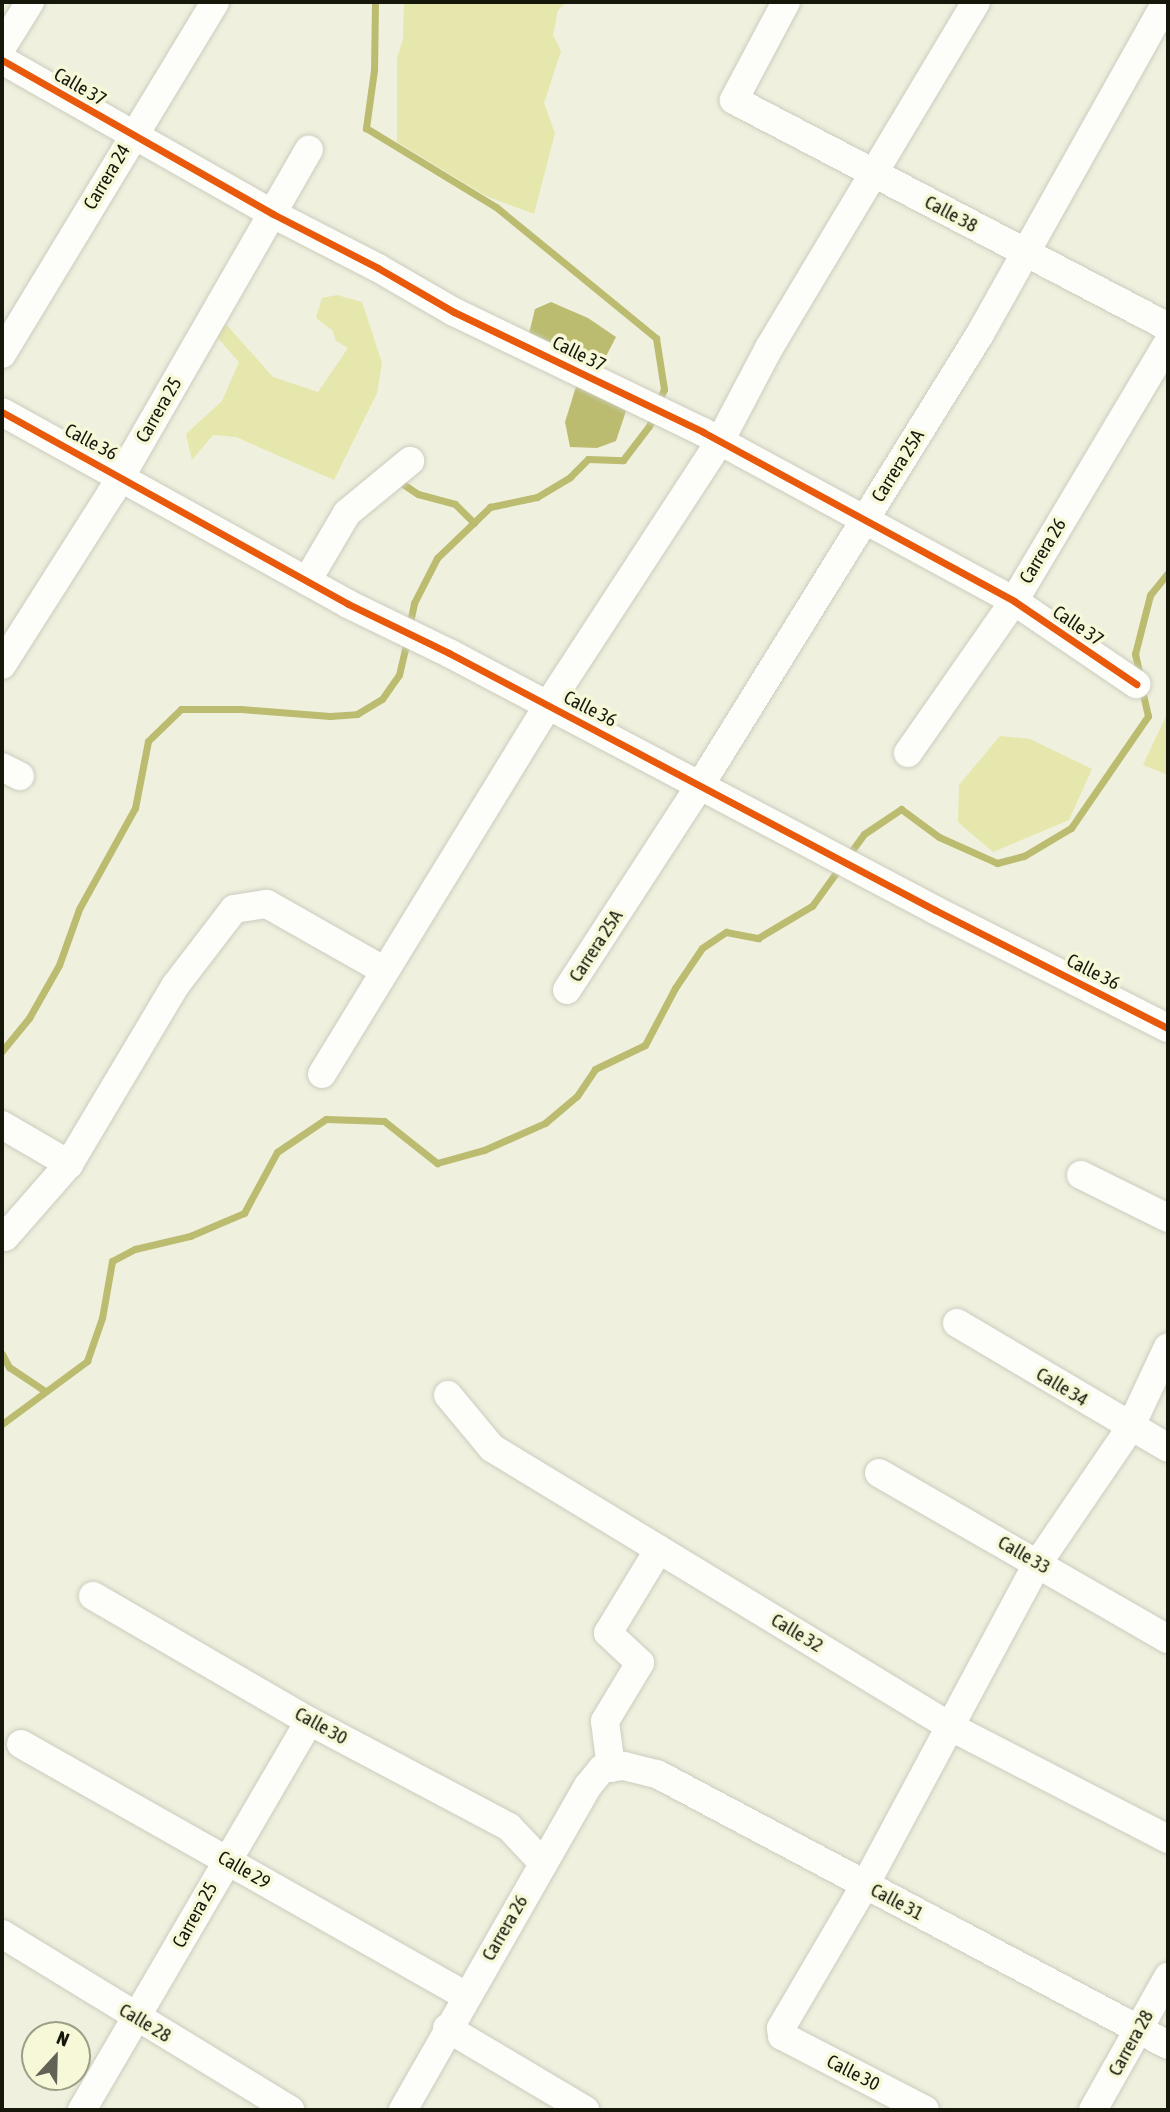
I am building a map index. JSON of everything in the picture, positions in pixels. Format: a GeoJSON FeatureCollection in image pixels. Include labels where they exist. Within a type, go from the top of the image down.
{"type":"FeatureCollection","features":[{"type":"Feature","properties":{"kind":"street"},"geometry":{"type":"LineString","coordinates":[[2,47],[30,2]]}},
{"type":"Feature","properties":{"kind":"street","name":"Carrera 24"},"geometry":{"type":"LineString","coordinates":[[2,354],[132,135],[215,2]]}},
{"type":"Feature","properties":{"kind":"street","name":"Calle 38"},"geometry":{"type":"LineString","coordinates":[[786,2],[734,100],[1168,327]]}},
{"type":"Feature","properties":{"kind":"street"},"geometry":{"type":"LineString","coordinates":[[322,1074],[383,970],[769,348],[976,2]]}},
{"type":"Feature","properties":{"kind":"street","name":"Carrera 25A"},"geometry":{"type":"LineString","coordinates":[[567,990],[701,784],[980,334],[1166,2]]}},
{"type":"Feature","properties":{"kind":"street","name":"Calle 37"},"geometry":{"type":"LineString","coordinates":[[2,60],[273,214],[378,268],[454,312],[712,436],[1014,601],[1136,684]]}},
{"type":"Feature","properties":{"kind":"street","name":"Carrera 25"},"geometry":{"type":"LineString","coordinates":[[2,665],[121,476],[309,150]]}},
{"type":"Feature","properties":{"kind":"street","name":"Carrera 26"},"geometry":{"type":"LineString","coordinates":[[908,753],[1014,601],[1168,343]]}},
{"type":"Feature","properties":{"kind":"street","name":"Calle 36"},"geometry":{"type":"LineString","coordinates":[[2,412],[348,604],[449,653],[766,818],[935,910],[1168,1028]]}},
{"type":"Feature","properties":{"kind":"street"},"geometry":{"type":"LineString","coordinates":[[307,581],[347,513],[410,461]]}},
{"type":"Feature","properties":{"kind":"street"},"geometry":{"type":"LineString","coordinates":[[5,1237],[69,1164],[168,998],[234,909],[267,905],[383,970]]}},
{"type":"Feature","properties":{"kind":"street"},"geometry":{"type":"LineString","coordinates":[[2,1125],[69,1164]]}},
{"type":"Feature","properties":{"kind":"street"},"geometry":{"type":"LineString","coordinates":[[1081,1175],[1168,1218]]}},
{"type":"Feature","properties":{"kind":"street","name":"Calle 34"},"geometry":{"type":"LineString","coordinates":[[957,1323],[1168,1448]]}},
{"type":"Feature","properties":{"kind":"street"},"geometry":{"type":"LineString","coordinates":[[865,1885],[1038,1563],[1130,1427],[1168,1347]]}},
{"type":"Feature","properties":{"kind":"street","name":"Calle 32"},"geometry":{"type":"LineString","coordinates":[[448,1395],[492,1448],[951,1727],[1168,1839]]}},
{"type":"Feature","properties":{"kind":"street","name":"Calle 33"},"geometry":{"type":"LineString","coordinates":[[879,1473],[1168,1639]]}},
{"type":"Feature","properties":{"kind":"street"},"geometry":{"type":"LineString","coordinates":[[617,1767],[605,1721],[640,1663],[608,1633],[659,1549]]}},
{"type":"Feature","properties":{"kind":"street","name":"Calle 30"},"geometry":{"type":"LineString","coordinates":[[93,1595],[309,1720],[509,1827],[543,1863]]}},
{"type":"Feature","properties":{"kind":"street","name":"Carrera 25"},"geometry":{"type":"LineString","coordinates":[[82,2110],[309,1720]]}},
{"type":"Feature","properties":{"kind":"street","name":"Calle 29"},"geometry":{"type":"LineString","coordinates":[[21,1744],[466,1996]]}},
{"type":"Feature","properties":{"kind":"street","name":"Carrera 26"},"geometry":{"type":"LineString","coordinates":[[403,2110],[447,2028],[588,1786],[602,1769],[617,1767]]}},
{"type":"Feature","properties":{"kind":"street","name":"Calle 31"},"geometry":{"type":"LineString","coordinates":[[617,1767],[657,1774],[1168,2045]]}},
{"type":"Feature","properties":{"kind":"street","name":"Calle 30"},"geometry":{"type":"LineString","coordinates":[[865,1885],[781,2028],[782,2036],[925,2110]]}},
{"type":"Feature","properties":{"kind":"street","name":"Calle 28"},"geometry":{"type":"LineString","coordinates":[[2,1934],[137,2019],[290,2110]]}},
{"type":"Feature","properties":{"kind":"street","name":"Carrera 28"},"geometry":{"type":"LineString","coordinates":[[1093,2110],[1168,1977]]}},
{"type":"Feature","properties":{"kind":"street"},"geometry":{"type":"LineString","coordinates":[[447,2028],[585,2110]]}},
{"type":"Feature","properties":{"kind":"green space"},"geometry":{"type":"Polygon","coordinates":[[[404,2],[567,2],[558,10],[553,35],[561,51],[544,103],[555,133],[534,214],[486,196],[397,142],[397,59],[403,39],[404,2]]]}},
{"type":"Feature","properties":{"kind":"green space"},"geometry":{"type":"Polygon","coordinates":[[[337,295],[362,302],[382,363],[377,393],[334,480],[236,437],[213,435],[192,460],[186,434],[222,401],[239,362],[216,336],[224,322],[273,377],[318,392],[348,348],[336,341],[333,331],[316,318],[322,298],[337,295]]]}},
{"type":"Feature","properties":{"kind":"green space"},"geometry":{"type":"Polygon","coordinates":[[[1168,712],[1168,775],[1143,765],[1168,712]]]}},
{"type":"Feature","properties":{"kind":"green space"},"geometry":{"type":"Polygon","coordinates":[[[1000,736],[1030,739],[1092,769],[1069,820],[993,852],[958,822],[959,785],[1000,736]]]}},
{"type":"Feature","properties":{"kind":"shaded area"},"geometry":{"type":"Polygon","coordinates":[[[551,302],[588,318],[616,337],[603,362],[527,342],[535,309],[551,302]]]}},
{"type":"Feature","properties":{"kind":"shaded area"},"geometry":{"type":"Polygon","coordinates":[[[579,377],[627,408],[616,441],[597,448],[570,447],[565,422],[579,377]]]}},
{"type":"Feature","properties":{"kind":"waterway"},"geometry":{"type":"LineString","coordinates":[[375,2],[374,70],[366,128],[496,207],[656,338],[664,389],[658,403]]}},
{"type":"Feature","properties":{"kind":"waterway"},"geometry":{"type":"LineString","coordinates":[[409,627],[414,603],[437,558],[490,507],[537,497],[570,477],[588,459],[623,460],[649,426],[654,414]]}},
{"type":"Feature","properties":{"kind":"waterway"},"geometry":{"type":"LineString","coordinates":[[397,480],[418,494],[455,504],[474,523]]}},
{"type":"Feature","properties":{"kind":"waterway"},"geometry":{"type":"LineString","coordinates":[[1140,677],[1135,654],[1150,595],[1168,573]]}},
{"type":"Feature","properties":{"kind":"waterway"},"geometry":{"type":"LineString","coordinates":[[2,1051],[29,1018],[59,965],[79,909],[135,808],[148,741],[181,709],[241,709],[330,716],[357,714],[382,699],[399,675],[407,639]]}},
{"type":"Feature","properties":{"kind":"waterway"},"geometry":{"type":"LineString","coordinates":[[848,856],[864,834],[901,809],[939,837],[997,863],[1024,856],[1071,828],[1148,716],[1142,689]]}},
{"type":"Feature","properties":{"kind":"waterway"},"geometry":{"type":"LineString","coordinates":[[2,1424],[87,1361],[102,1318],[112,1261],[135,1249],[190,1236],[244,1213],[277,1152],[326,1119],[384,1121],[437,1163],[484,1150],[545,1123],[577,1096],[595,1069],[645,1045],[675,988],[702,948],[726,932],[758,938],[812,906],[841,866]]}},
{"type":"Feature","properties":{"kind":"waterway"},"geometry":{"type":"LineString","coordinates":[[2,1354],[9,1367],[45,1391]]}},
{"type":"Feature","properties":{"kind":"cycle path"},"geometry":{"type":"LineString","coordinates":[[2,60],[273,214],[378,268],[454,312],[703,432],[1014,601],[1136,684]]}},
{"type":"Feature","properties":{"kind":"cycle path"},"geometry":{"type":"LineString","coordinates":[[2,412],[348,604],[449,653],[935,910],[1168,1028]]}}]}
